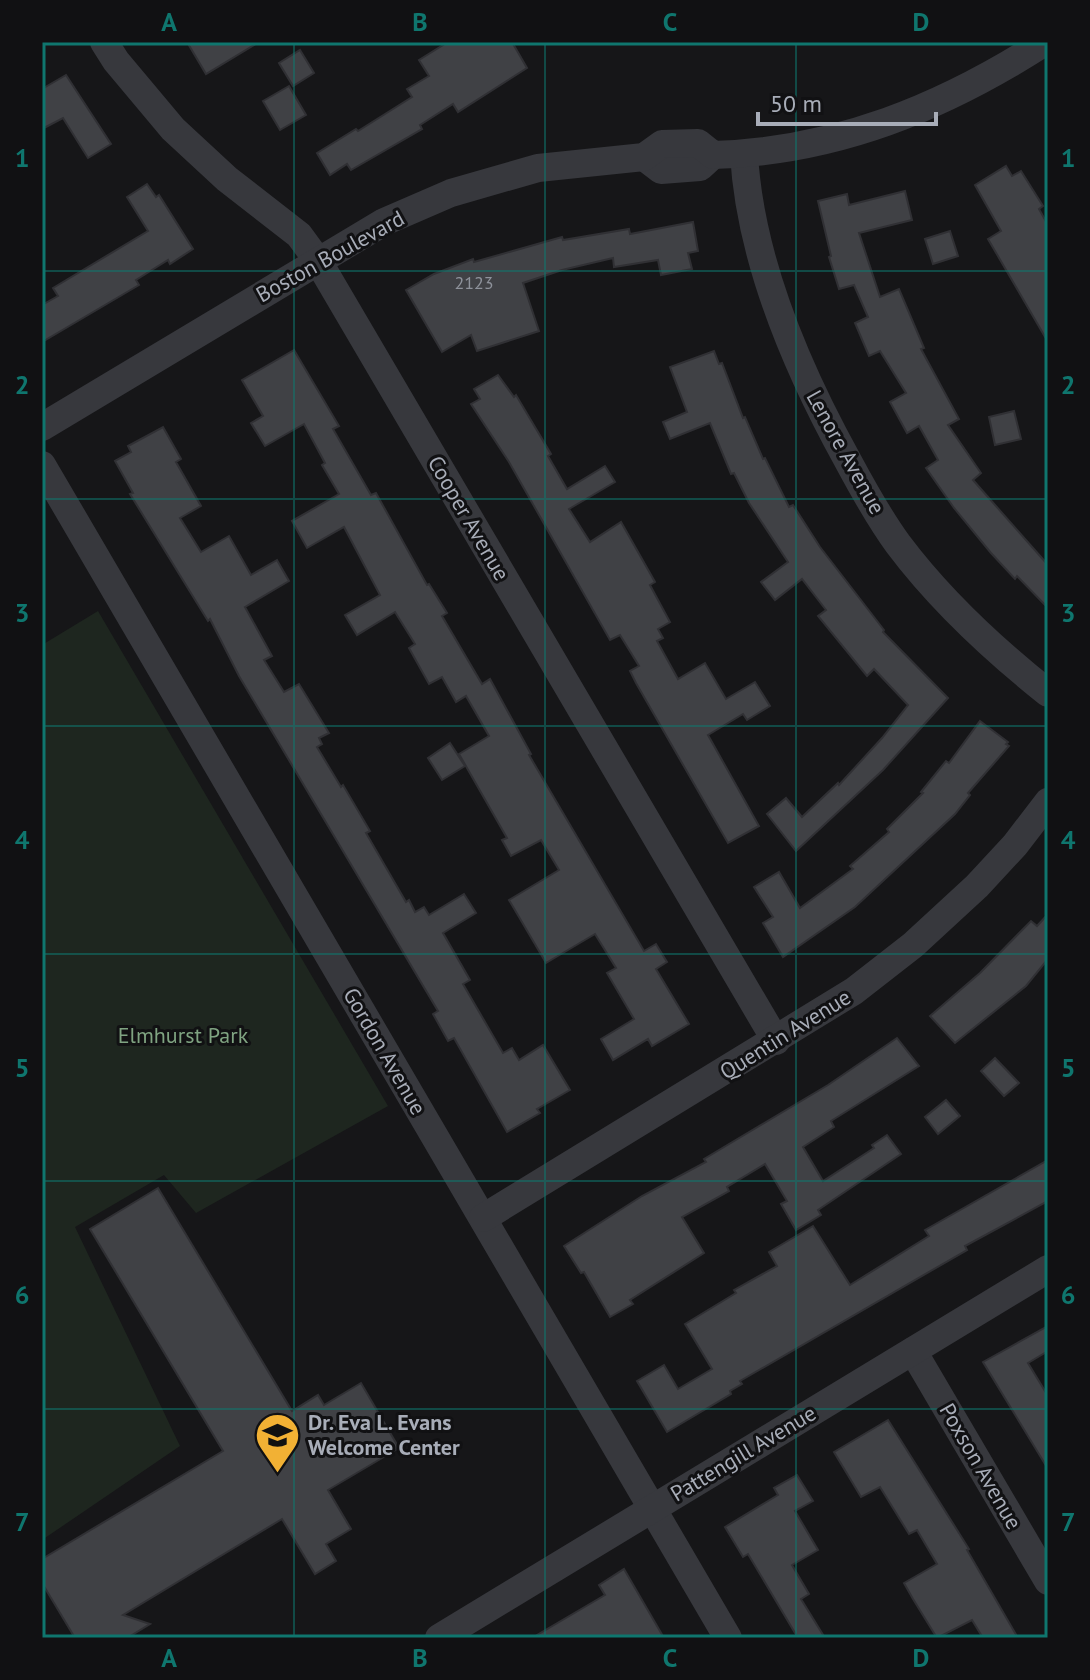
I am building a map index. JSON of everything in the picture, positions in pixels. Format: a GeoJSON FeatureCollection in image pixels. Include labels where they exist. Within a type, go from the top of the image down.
{"type":"FeatureCollection","features":[{"type":"Feature","properties":{"kind":"street","name":"Cooper Avenue"},"geometry":{"type":"LineString","coordinates":[[104,42],[116,61],[173,129],[227,179],[299,235],[318,261],[776,1041]]}},
{"type":"Feature","properties":{"kind":"street","name":"Boston Boulevard"},"geometry":{"type":"LineString","coordinates":[[42,427],[384,222],[451,193],[538,168],[644,157],[662,144],[698,143],[713,155],[744,154],[821,141],[907,116],[999,71],[1045,42]]}},
{"type":"Feature","properties":{"kind":"street","name":"Lenore Avenue"},"geometry":{"type":"LineString","coordinates":[[744,154],[746,185],[766,269],[789,341],[820,411],[854,472],[898,544],[946,600],[1008,661],[1048,693]]}},
{"type":"Feature","properties":{"kind":"street","name":"Gordon Avenue"},"geometry":{"type":"LineString","coordinates":[[42,465],[728,1638]]}},
{"type":"Feature","properties":{"kind":"street","name":"Quentin Avenue"},"geometry":{"type":"LineString","coordinates":[[483,1218],[854,991],[913,945],[977,886],[1015,845],[1048,802]]}},
{"type":"Feature","properties":{"kind":"street","name":"Pattengill Avenue"},"geometry":{"type":"LineString","coordinates":[[439,1638],[1048,1269]]}},
{"type":"Feature","properties":{"kind":"street","name":"Poxson Avenue"},"geometry":{"type":"LineString","coordinates":[[913,1351],[1048,1581]]}},
{"type":"Feature","properties":{"kind":"green space","name":"Elmhurst Park"},"geometry":{"type":"Polygon","coordinates":[[[98,611],[388,1106],[196,1213],[164,1175],[75,1227],[180,1446],[42,1540],[42,645],[98,611]]]}},
{"type":"Feature","properties":{"kind":"building"},"geometry":{"type":"Polygon","coordinates":[[[187,42],[259,42],[206,74],[187,42]]]}},
{"type":"Feature","properties":{"kind":"building"},"geometry":{"type":"Polygon","coordinates":[[[448,42],[512,42],[527,68],[458,112],[453,104],[420,125],[422,129],[351,170],[347,164],[330,175],[317,153],[412,97],[407,89],[429,76],[419,60],[448,42]]]}},
{"type":"Feature","properties":{"kind":"building"},"geometry":{"type":"Polygon","coordinates":[[[300,50],[314,73],[293,86],[279,63],[300,50]]]}},
{"type":"Feature","properties":{"kind":"building"},"geometry":{"type":"Polygon","coordinates":[[[66,75],[111,144],[88,158],[63,118],[42,129],[42,89],[66,75]]]}},
{"type":"Feature","properties":{"kind":"building"},"geometry":{"type":"Polygon","coordinates":[[[289,86],[306,115],[280,130],[263,101],[289,86]]]}},
{"type":"Feature","properties":{"kind":"building"},"geometry":{"type":"Polygon","coordinates":[[[1006,166],[1012,176],[1021,171],[1043,206],[1039,209],[1048,225],[1048,342],[988,239],[1001,231],[975,185],[1006,166]]]}},
{"type":"Feature","properties":{"kind":"building"},"geometry":{"type":"Polygon","coordinates":[[[147,184],[156,197],[159,195],[193,249],[170,264],[168,260],[136,280],[139,285],[42,342],[42,305],[58,296],[53,288],[148,231],[127,197],[147,184]]]}},
{"type":"Feature","properties":{"kind":"building"},"geometry":{"type":"Polygon","coordinates":[[[905,191],[912,220],[859,233],[880,297],[899,289],[924,348],[921,349],[959,419],[948,425],[981,473],[973,480],[1048,565],[1048,608],[991,553],[926,468],[938,460],[919,426],[907,433],[890,402],[906,393],[880,351],[869,356],[855,323],[868,317],[854,285],[839,289],[818,201],[847,194],[849,205],[905,191]]]}},
{"type":"Feature","properties":{"kind":"building"},"geometry":{"type":"Polygon","coordinates":[[[693,222],[698,251],[688,253],[692,269],[661,275],[658,260],[614,267],[613,258],[523,283],[539,331],[477,351],[471,335],[442,352],[406,290],[434,274],[473,259],[474,262],[562,237],[563,240],[629,229],[630,234],[693,222]]]}},
{"type":"Feature","properties":{"kind":"building"},"geometry":{"type":"Polygon","coordinates":[[[950,231],[958,256],[933,264],[925,239],[950,231]]]}},
{"type":"Feature","properties":{"kind":"building"},"geometry":{"type":"Polygon","coordinates":[[[294,350],[339,426],[333,429],[371,495],[376,493],[427,585],[447,613],[442,616],[482,684],[490,679],[529,755],[644,951],[656,944],[667,962],[656,969],[689,1024],[652,1046],[648,1039],[613,1060],[601,1039],[634,1019],[607,973],[616,968],[595,934],[546,963],[509,900],[559,870],[541,840],[511,856],[502,840],[507,838],[459,754],[489,736],[466,696],[456,702],[442,677],[429,684],[409,648],[415,644],[395,612],[357,635],[345,615],[380,595],[344,527],[307,548],[292,521],[339,494],[304,424],[265,446],[251,423],[263,416],[242,380],[294,350]]]}},
{"type":"Feature","properties":{"kind":"building"},"geometry":{"type":"Polygon","coordinates":[[[714,351],[719,364],[722,363],[743,418],[789,507],[793,505],[883,632],[948,698],[883,770],[796,851],[767,814],[786,798],[802,817],[839,785],[908,705],[874,669],[867,676],[818,616],[826,610],[802,579],[775,600],[761,582],[788,562],[749,503],[734,473],[731,474],[710,423],[670,439],[663,422],[687,412],[670,367],[714,351]]]}},
{"type":"Feature","properties":{"kind":"building"},"geometry":{"type":"Polygon","coordinates":[[[498,375],[514,397],[516,395],[551,454],[548,456],[567,489],[605,466],[615,482],[569,509],[590,542],[621,522],[655,582],[650,585],[670,622],[658,629],[663,638],[657,641],[678,679],[705,663],[726,699],[755,682],[770,706],[747,720],[743,714],[708,735],[759,826],[728,843],[636,683],[630,671],[639,666],[620,635],[610,640],[509,462],[471,404],[480,399],[474,389],[498,375]]]}},
{"type":"Feature","properties":{"kind":"building"},"geometry":{"type":"Polygon","coordinates":[[[1014,411],[1021,439],[995,445],[989,417],[1014,411]]]}},
{"type":"Feature","properties":{"kind":"building"},"geometry":{"type":"Polygon","coordinates":[[[163,427],[181,459],[176,462],[201,506],[180,518],[201,552],[229,536],[251,575],[277,560],[289,581],[245,607],[272,656],[264,660],[284,692],[299,684],[329,733],[319,738],[322,744],[317,747],[370,831],[366,833],[406,902],[409,900],[415,912],[424,907],[429,915],[464,894],[476,913],[443,933],[470,980],[463,984],[503,1053],[512,1048],[519,1060],[543,1045],[570,1090],[537,1109],[540,1113],[507,1132],[454,1038],[448,1041],[433,1014],[438,1011],[239,676],[210,619],[208,621],[130,494],[133,493],[115,461],[131,452],[128,446],[163,427]]]}},
{"type":"Feature","properties":{"kind":"building"},"geometry":{"type":"Polygon","coordinates":[[[980,721],[1009,746],[968,793],[970,795],[955,814],[855,907],[783,957],[763,923],[773,917],[754,887],[779,872],[800,908],[853,869],[850,866],[889,832],[887,829],[923,793],[946,761],[949,763],[980,721]]]}},
{"type":"Feature","properties":{"kind":"building"},"geometry":{"type":"Polygon","coordinates":[[[450,743],[465,766],[442,780],[428,758],[450,743]]]}},
{"type":"Feature","properties":{"kind":"building"},"geometry":{"type":"Polygon","coordinates":[[[1048,914],[1048,959],[1026,986],[955,1043],[930,1016],[980,973],[1031,921],[1037,926],[1048,914]]]}},
{"type":"Feature","properties":{"kind":"building"},"geometry":{"type":"Polygon","coordinates":[[[897,1038],[919,1066],[831,1121],[834,1127],[803,1147],[823,1181],[874,1148],[872,1145],[887,1135],[901,1154],[818,1210],[821,1215],[796,1230],[781,1204],[787,1201],[765,1164],[727,1187],[729,1191],[682,1217],[704,1253],[630,1300],[633,1304],[610,1317],[584,1272],[581,1273],[564,1246],[642,1196],[706,1162],[704,1159],[828,1085],[897,1038]]]}},
{"type":"Feature","properties":{"kind":"building"},"geometry":{"type":"Polygon","coordinates":[[[995,1058],[1019,1083],[1004,1096],[981,1071],[995,1058]]]}},
{"type":"Feature","properties":{"kind":"building"},"geometry":{"type":"Polygon","coordinates":[[[946,1100],[960,1116],[938,1134],[925,1117],[946,1100]]]}},
{"type":"Feature","properties":{"kind":"building"},"geometry":{"type":"Polygon","coordinates":[[[1048,1160],[1048,1201],[965,1246],[967,1250],[740,1381],[742,1384],[730,1391],[731,1394],[667,1432],[637,1381],[664,1365],[678,1389],[712,1369],[685,1324],[736,1293],[734,1290],[777,1266],[769,1252],[813,1226],[850,1285],[929,1236],[925,1230],[1048,1160]]]}},
{"type":"Feature","properties":{"kind":"building"},"geometry":{"type":"Polygon","coordinates":[[[158,1188],[292,1411],[318,1395],[324,1405],[361,1383],[399,1448],[328,1490],[351,1529],[326,1544],[336,1561],[315,1574],[282,1519],[123,1615],[150,1624],[127,1638],[75,1638],[42,1583],[42,1559],[223,1451],[90,1229],[158,1188]]]}},
{"type":"Feature","properties":{"kind":"building"},"geometry":{"type":"Polygon","coordinates":[[[1048,1326],[1048,1351],[1028,1363],[1048,1396],[1048,1469],[983,1362],[1048,1326]]]}},
{"type":"Feature","properties":{"kind":"building"},"geometry":{"type":"Polygon","coordinates":[[[888,1420],[969,1549],[1018,1638],[983,1638],[972,1620],[937,1638],[913,1599],[904,1583],[937,1564],[917,1530],[909,1534],[880,1487],[861,1497],[834,1452],[888,1420]]]}},
{"type":"Feature","properties":{"kind":"building"},"geometry":{"type":"Polygon","coordinates":[[[797,1475],[813,1501],[795,1511],[818,1550],[792,1565],[809,1594],[801,1599],[825,1638],[798,1638],[748,1554],[743,1557],[725,1527],[778,1495],[774,1488],[797,1475]]]}},
{"type":"Feature","properties":{"kind":"building"},"geometry":{"type":"Polygon","coordinates":[[[624,1569],[664,1638],[532,1638],[605,1595],[599,1585],[624,1569]]]}},
{"type":"Feature","properties":{"kind":"place","name":"Dr. Eva L. Evans Welcome Center"},"geometry":{"type":"Point","coordinates":[277,1474]}}]}
